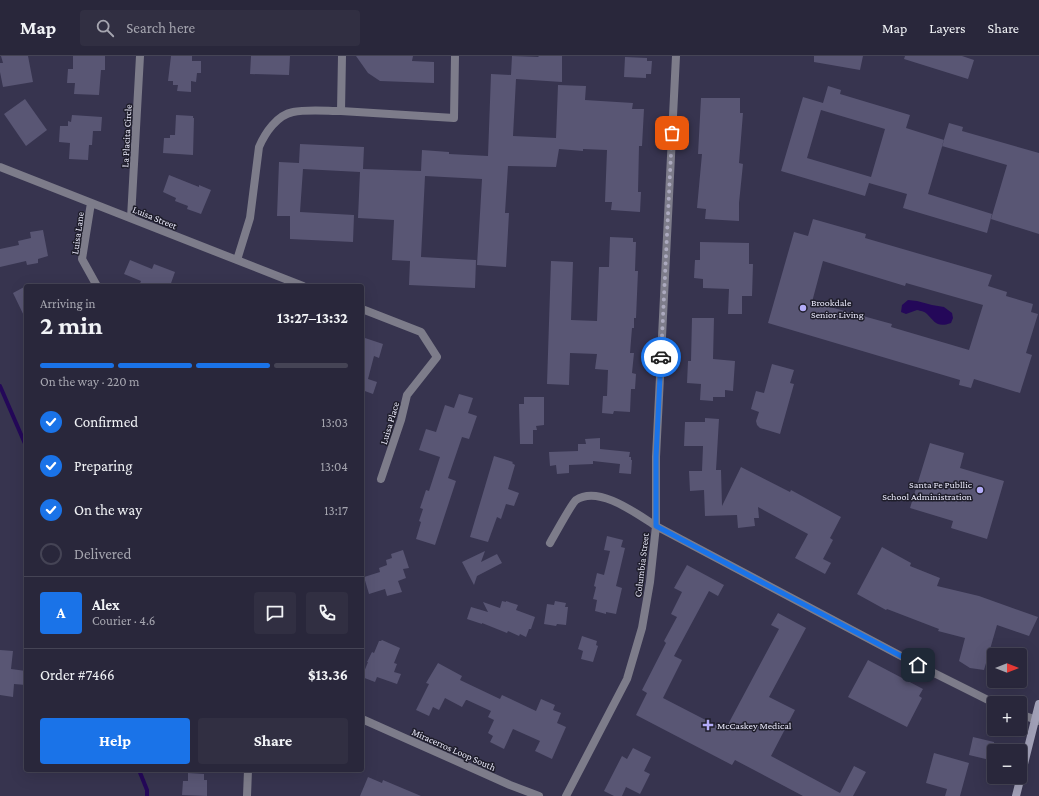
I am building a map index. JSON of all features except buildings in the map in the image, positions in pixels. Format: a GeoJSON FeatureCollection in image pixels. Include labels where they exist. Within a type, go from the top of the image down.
{"type":"FeatureCollection","features":[{"type":"Feature","properties":{"kind":"street","name":"La Placita Circle"},"geometry":{"type":"LineString","coordinates":[[131,218],[140,56]]}},
{"type":"Feature","properties":{"kind":"street"},"geometry":{"type":"LineString","coordinates":[[341,111],[342,56]]}},
{"type":"Feature","properties":{"kind":"street"},"geometry":{"type":"LineString","coordinates":[[237,260],[250,218],[259,147],[264,137],[279,119],[292,112],[341,111],[454,118],[455,56]]}},
{"type":"Feature","properties":{"kind":"street","name":"Columbia Street"},"geometry":{"type":"LineString","coordinates":[[566,796],[626,679],[642,628],[650,582],[656,526],[656,457],[676,56]]}},
{"type":"Feature","properties":{"kind":"street","name":"Luisa Street"},"geometry":{"type":"LineString","coordinates":[[0,167],[298,284]]}},
{"type":"Feature","properties":{"kind":"street","name":"Luisa Lane"},"geometry":{"type":"LineString","coordinates":[[91,203],[82,260],[96,284]]}},
{"type":"Feature","properties":{"kind":"street","name":"Luisa Place"},"geometry":{"type":"LineString","coordinates":[[364,310],[421,332],[437,357],[407,395],[401,420],[381,479]]}},
{"type":"Feature","properties":{"kind":"street"},"geometry":{"type":"LineString","coordinates":[[550,543],[575,501],[586,497],[600,496],[628,509],[656,526],[924,669],[987,700]]}},
{"type":"Feature","properties":{"kind":"street"},"geometry":{"type":"LineString","coordinates":[[1016,796],[1037,721],[1039,704]]}},
{"type":"Feature","properties":{"kind":"street"},"geometry":{"type":"LineString","coordinates":[[1027,717],[1037,721]]}},
{"type":"Feature","properties":{"kind":"street","name":"Miracerros Loop South"},"geometry":{"type":"LineString","coordinates":[[364,720],[510,785],[539,796]]}},
{"type":"Feature","properties":{"kind":"street"},"geometry":{"type":"LineString","coordinates":[[247,796],[248,772]]}},
{"type":"Feature","properties":{"kind":"shaded area"},"geometry":{"type":"Polygon","coordinates":[[[908,300],[944,307],[952,313],[953,318],[951,323],[942,325],[934,322],[925,312],[922,311],[917,310],[906,314],[901,312],[902,305],[908,300]]]}},
{"type":"Feature","properties":{"kind":"waterway"},"geometry":{"type":"LineString","coordinates":[[0,386],[24,441]]}},
{"type":"Feature","properties":{"kind":"waterway"},"geometry":{"type":"LineString","coordinates":[[140,772],[147,790],[147,796]]}},
{"type":"Feature","properties":{"kind":"way so far"},"geometry":{"type":"LineString","coordinates":[[661,357],[672,133]]}},
{"type":"Feature","properties":{"kind":"place","name":"Brookdale Senior Living"},"geometry":{"type":"Point","coordinates":[803,308]}},
{"type":"Feature","properties":{"kind":"place","name":"Santa Fe Publlic School Administration"},"geometry":{"type":"Point","coordinates":[980,490]}},
{"type":"Feature","properties":{"kind":"place","name":"McCaskey Medical"},"geometry":{"type":"Point","coordinates":[708,725]}},
{"type":"Feature","properties":{"kind":"route"},"geometry":{"type":"LineString","coordinates":[[661,357],[656,457],[656,526],[918,665]]}}]}
